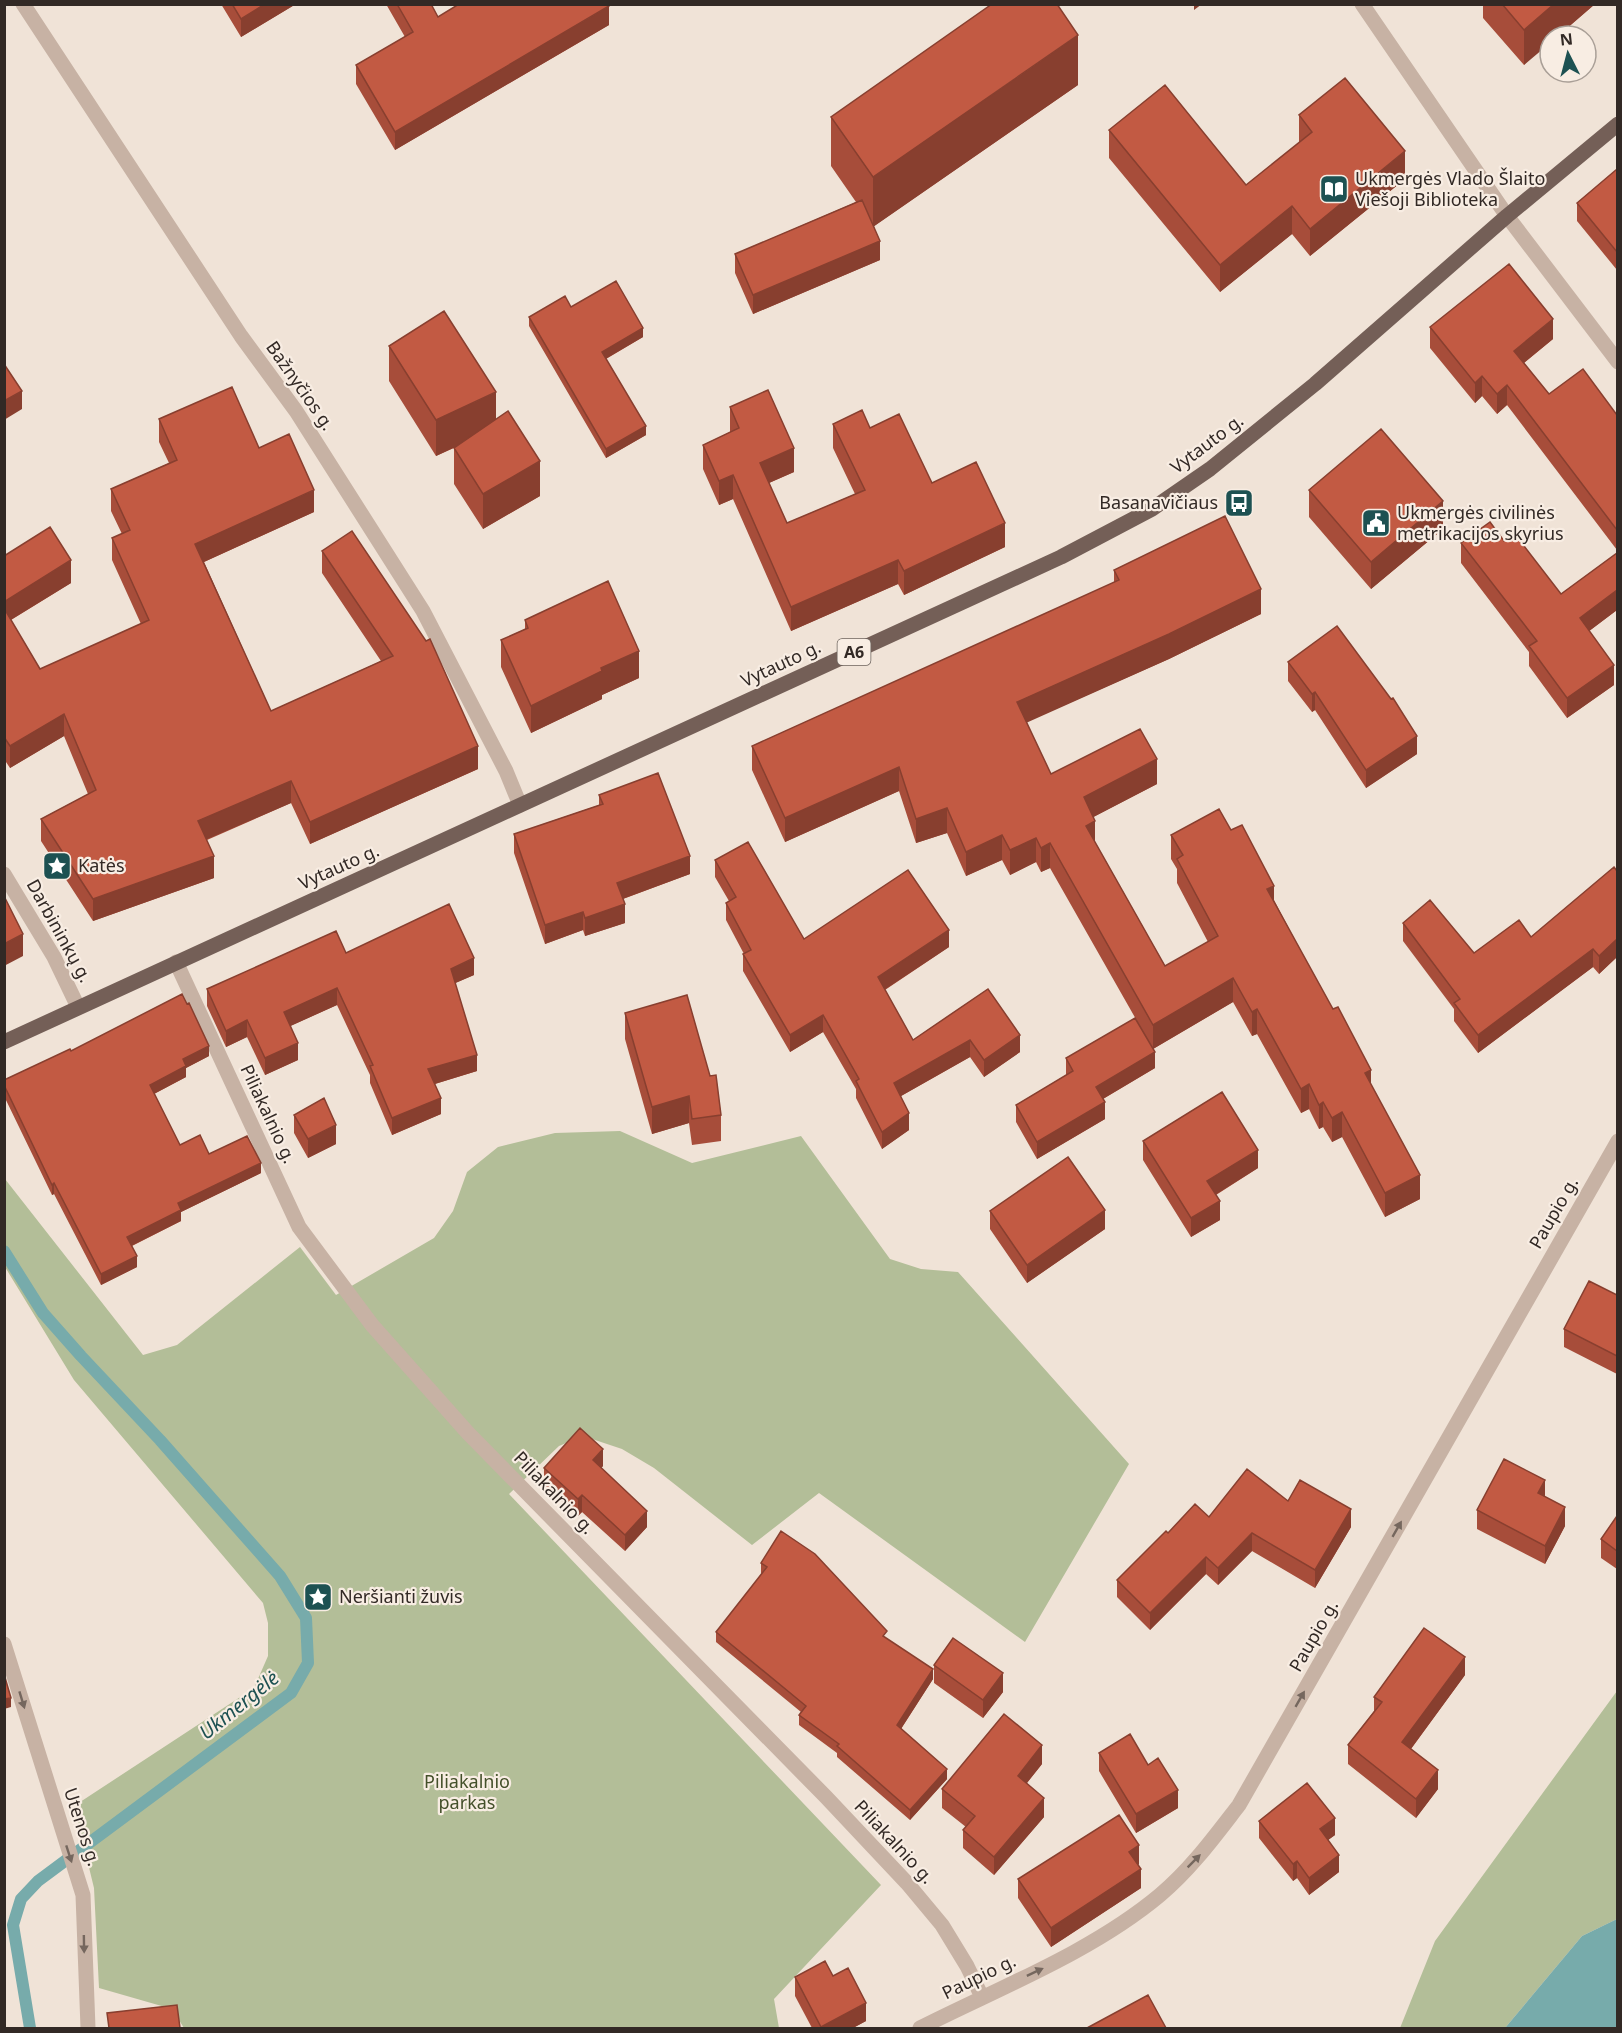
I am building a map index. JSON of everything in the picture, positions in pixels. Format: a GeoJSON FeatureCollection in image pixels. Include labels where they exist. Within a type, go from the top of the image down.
{"type":"FeatureCollection","features":[{"type":"Feature","properties":{"kind":"main road","name":"Vytauto g."},"geometry":{"type":"LineString","coordinates":[[4,1042],[1061,557],[1152,509],[1210,469],[1315,384],[1507,216],[1617,124]]}},
{"type":"Feature","properties":{"kind":"street","name":"Bažnyčios g."},"geometry":{"type":"LineString","coordinates":[[24,4],[241,336],[296,411],[423,610],[506,771],[520,805]]}},
{"type":"Feature","properties":{"kind":"street"},"geometry":{"type":"LineString","coordinates":[[1362,4],[1507,216],[1617,362]]}},
{"type":"Feature","properties":{"kind":"street","name":"Darbininkų g."},"geometry":{"type":"LineString","coordinates":[[4,874],[54,957],[78,1007]]}},
{"type":"Feature","properties":{"kind":"street","name":"Piliakalnio g."},"geometry":{"type":"LineString","coordinates":[[176,962],[299,1227],[372,1325],[468,1433],[908,1883],[942,1925],[967,1966],[982,1997]]}},
{"type":"Feature","properties":{"kind":"street","name":"Paupio g."},"geometry":{"type":"LineString","coordinates":[[920,2028],[1057,1961],[1112,1929],[1161,1894],[1200,1855],[1239,1805],[1617,1142]]}},
{"type":"Feature","properties":{"kind":"street","name":"Utenos g."},"geometry":{"type":"LineString","coordinates":[[4,1644],[83,1895],[88,2028]]}},
{"type":"Feature","properties":{"kind":"green space","name":"Piliakalnio parkas"},"geometry":{"type":"Polygon","coordinates":[[[620,1131],[692,1163],[801,1136],[890,1259],[921,1269],[958,1272],[1129,1464],[1025,1642],[819,1493],[752,1545],[654,1468],[622,1449],[583,1436],[559,1446],[509,1494],[881,1885],[774,1999],[779,2028],[184,2028],[172,2009],[99,1988],[94,1888],[74,1806],[254,1688],[268,1656],[268,1623],[263,1603],[74,1380],[5,1267],[5,1179],[143,1355],[177,1345],[300,1247],[336,1295],[434,1238],[453,1211],[467,1172],[498,1147],[555,1133],[620,1131]]]}},
{"type":"Feature","properties":{"kind":"green space"},"geometry":{"type":"Polygon","coordinates":[[[1617,1691],[1617,1919],[1582,1936],[1505,2028],[1400,2028],[1435,1941],[1617,1691]]]}},
{"type":"Feature","properties":{"kind":"water"},"geometry":{"type":"Polygon","coordinates":[[[1617,1919],[1617,2028],[1505,2028],[1582,1936],[1617,1919]]]}},
{"type":"Feature","properties":{"kind":"building"},"geometry":{"type":"Polygon","coordinates":[[[232,4],[265,4],[241,19],[232,4]]]}},
{"type":"Feature","properties":{"kind":"building"},"geometry":{"type":"Polygon","coordinates":[[[397,4],[431,4],[438,17],[459,4],[608,4],[609,6],[395,132],[356,65],[413,32],[397,4]]]}},
{"type":"Feature","properties":{"kind":"building"},"geometry":{"type":"Polygon","coordinates":[[[992,4],[1057,4],[1078,35],[873,177],[831,117],[992,4]]]}},
{"type":"Feature","properties":{"kind":"building"},"geometry":{"type":"Polygon","coordinates":[[[1502,4],[1554,4],[1524,30],[1502,4]]]}},
{"type":"Feature","properties":{"kind":"building","name":"Ukmergės Vlado Šlaito Viešoji Biblioteka"},"geometry":{"type":"Polygon","coordinates":[[[1345,78],[1405,151],[1310,229],[1292,206],[1220,265],[1109,130],[1165,85],[1246,185],[1312,132],[1299,115],[1345,78]]]}},
{"type":"Feature","properties":{"kind":"building"},"geometry":{"type":"Polygon","coordinates":[[[1617,169],[1617,252],[1577,203],[1617,169]]]}},
{"type":"Feature","properties":{"kind":"building"},"geometry":{"type":"Polygon","coordinates":[[[862,200],[880,241],[753,295],[735,254],[862,200]]]}},
{"type":"Feature","properties":{"kind":"building"},"geometry":{"type":"Polygon","coordinates":[[[1509,264],[1553,319],[1514,351],[1549,394],[1583,369],[1617,415],[1617,530],[1507,385],[1497,394],[1482,376],[1475,383],[1430,327],[1509,264]]]}},
{"type":"Feature","properties":{"kind":"building"},"geometry":{"type":"Polygon","coordinates":[[[616,281],[643,328],[602,352],[646,426],[606,449],[529,317],[565,296],[571,307],[616,281]]]}},
{"type":"Feature","properties":{"kind":"building"},"geometry":{"type":"Polygon","coordinates":[[[444,311],[496,392],[436,420],[389,346],[444,311]]]}},
{"type":"Feature","properties":{"kind":"building"},"geometry":{"type":"Polygon","coordinates":[[[4,364],[22,391],[4,401],[4,364]]]}},
{"type":"Feature","properties":{"kind":"building"},"geometry":{"type":"Polygon","coordinates":[[[232,387],[259,448],[289,434],[314,490],[195,544],[271,711],[393,656],[322,551],[352,531],[426,641],[430,639],[478,746],[310,822],[291,781],[198,821],[214,856],[93,899],[41,819],[96,790],[64,714],[10,746],[4,737],[4,608],[40,669],[149,620],[112,538],[130,530],[111,489],[177,460],[159,419],[232,387]]]}},
{"type":"Feature","properties":{"kind":"building"},"geometry":{"type":"Polygon","coordinates":[[[768,390],[794,448],[760,463],[787,523],[865,490],[833,424],[862,410],[870,428],[899,414],[932,483],[976,462],[1005,523],[904,571],[898,560],[791,607],[733,475],[719,481],[703,445],[739,428],[730,407],[768,390]]]}},
{"type":"Feature","properties":{"kind":"building"},"geometry":{"type":"Polygon","coordinates":[[[508,411],[540,461],[483,494],[454,448],[508,411]]]}},
{"type":"Feature","properties":{"kind":"building","name":"Ukmergės civilinės metrikacijos skyrius"},"geometry":{"type":"Polygon","coordinates":[[[1381,429],[1443,501],[1371,562],[1309,490],[1381,429]]]}},
{"type":"Feature","properties":{"kind":"building"},"geometry":{"type":"Polygon","coordinates":[[[1225,516],[1261,589],[1169,634],[1017,702],[1051,774],[1140,729],[1157,759],[1084,797],[1095,821],[1086,826],[1165,966],[1218,936],[1177,859],[1183,855],[1171,835],[1219,809],[1231,830],[1242,825],[1274,886],[1267,889],[1333,1009],[1338,1007],[1371,1070],[1365,1073],[1420,1175],[1385,1193],[1342,1112],[1332,1118],[1323,1102],[1319,1105],[1309,1084],[1301,1089],[1257,1009],[1252,1012],[1233,978],[1153,1025],[1050,843],[1041,848],[1036,838],[1010,850],[1002,835],[966,852],[947,808],[916,819],[899,767],[785,818],[752,746],[1119,580],[1114,570],[1225,516]]]}},
{"type":"Feature","properties":{"kind":"building"},"geometry":{"type":"Polygon","coordinates":[[[1490,522],[1504,541],[1514,533],[1561,594],[1617,553],[1617,590],[1580,618],[1614,665],[1567,698],[1529,646],[1537,641],[1461,543],[1490,522]]]}},
{"type":"Feature","properties":{"kind":"building"},"geometry":{"type":"Polygon","coordinates":[[[50,527],[71,560],[4,602],[4,556],[50,527]]]}},
{"type":"Feature","properties":{"kind":"building"},"geometry":{"type":"Polygon","coordinates":[[[608,581],[639,651],[601,668],[602,671],[531,706],[501,640],[528,628],[525,620],[608,581]]]}},
{"type":"Feature","properties":{"kind":"building"},"geometry":{"type":"Polygon","coordinates":[[[1337,626],[1391,699],[1393,698],[1417,736],[1366,770],[1315,692],[1312,694],[1288,662],[1337,626]]]}},
{"type":"Feature","properties":{"kind":"building"},"geometry":{"type":"Polygon","coordinates":[[[658,773],[690,856],[617,883],[625,904],[585,918],[583,912],[545,925],[514,834],[603,804],[599,795],[658,773]]]}},
{"type":"Feature","properties":{"kind":"building"},"geometry":{"type":"Polygon","coordinates":[[[748,842],[804,939],[908,870],[949,930],[878,977],[913,1040],[988,989],[1020,1035],[984,1060],[970,1040],[894,1083],[909,1113],[882,1132],[856,1081],[859,1079],[823,1015],[790,1035],[743,954],[751,950],[726,903],[736,897],[715,860],[748,842]]]}},
{"type":"Feature","properties":{"kind":"building"},"geometry":{"type":"Polygon","coordinates":[[[1614,867],[1617,871],[1617,939],[1599,956],[1593,949],[1478,1035],[1454,1003],[1460,999],[1403,923],[1430,900],[1474,953],[1519,920],[1531,937],[1614,867]]]}},
{"type":"Feature","properties":{"kind":"building"},"geometry":{"type":"Polygon","coordinates":[[[4,896],[23,934],[4,944],[4,896]]]}},
{"type":"Feature","properties":{"kind":"building"},"geometry":{"type":"Polygon","coordinates":[[[449,904],[474,958],[451,969],[477,1055],[428,1069],[441,1098],[392,1118],[370,1066],[373,1065],[337,988],[284,1012],[298,1043],[265,1058],[247,1020],[226,1031],[207,989],[336,931],[346,953],[449,904]]]}},
{"type":"Feature","properties":{"kind":"building"},"geometry":{"type":"Polygon","coordinates":[[[182,994],[187,1004],[189,1003],[209,1046],[183,1059],[186,1066],[150,1085],[180,1145],[200,1135],[209,1154],[247,1136],[261,1163],[178,1203],[181,1210],[127,1237],[137,1256],[101,1274],[54,1183],[52,1185],[4,1085],[4,1080],[70,1049],[71,1051],[182,994]]]}},
{"type":"Feature","properties":{"kind":"building"},"geometry":{"type":"Polygon","coordinates":[[[687,995],[710,1076],[716,1075],[721,1115],[692,1119],[689,1096],[652,1107],[625,1013],[687,995]]]}},
{"type":"Feature","properties":{"kind":"building"},"geometry":{"type":"Polygon","coordinates":[[[1135,1018],[1155,1052],[1096,1087],[1105,1102],[1037,1142],[1016,1105],[1073,1071],[1066,1058],[1135,1018]]]}},
{"type":"Feature","properties":{"kind":"building"},"geometry":{"type":"Polygon","coordinates":[[[1222,1092],[1258,1150],[1207,1181],[1220,1201],[1191,1218],[1143,1141],[1222,1092]]]}},
{"type":"Feature","properties":{"kind":"building"},"geometry":{"type":"Polygon","coordinates":[[[324,1098],[336,1125],[308,1139],[294,1115],[324,1098]]]}},
{"type":"Feature","properties":{"kind":"building"},"geometry":{"type":"Polygon","coordinates":[[[1068,1157],[1105,1210],[1027,1265],[990,1211],[1068,1157]]]}},
{"type":"Feature","properties":{"kind":"building"},"geometry":{"type":"Polygon","coordinates":[[[1589,1281],[1617,1295],[1617,1356],[1564,1329],[1589,1281]]]}},
{"type":"Feature","properties":{"kind":"building"},"geometry":{"type":"Polygon","coordinates":[[[580,1428],[603,1449],[593,1460],[647,1511],[625,1535],[582,1495],[578,1499],[544,1468],[580,1428]]]}},
{"type":"Feature","properties":{"kind":"building"},"geometry":{"type":"Polygon","coordinates":[[[1504,1459],[1545,1480],[1538,1493],[1565,1507],[1545,1546],[1477,1510],[1504,1459]]]}},
{"type":"Feature","properties":{"kind":"building"},"geometry":{"type":"Polygon","coordinates":[[[1247,1469],[1288,1501],[1300,1480],[1351,1509],[1315,1570],[1252,1533],[1218,1568],[1206,1557],[1150,1613],[1117,1580],[1166,1531],[1168,1533],[1195,1504],[1209,1517],[1247,1469]]]}},
{"type":"Feature","properties":{"kind":"building"},"geometry":{"type":"Polygon","coordinates":[[[1617,1516],[1617,1551],[1601,1539],[1617,1516]]]}},
{"type":"Feature","properties":{"kind":"building"},"geometry":{"type":"Polygon","coordinates":[[[781,1531],[815,1554],[887,1631],[883,1636],[933,1669],[897,1725],[947,1769],[910,1810],[837,1746],[839,1744],[799,1715],[806,1706],[716,1632],[767,1567],[761,1563],[781,1531]]]}},
{"type":"Feature","properties":{"kind":"building"},"geometry":{"type":"Polygon","coordinates":[[[1424,1628],[1465,1657],[1402,1742],[1438,1770],[1416,1799],[1348,1745],[1382,1702],[1374,1697],[1424,1628]]]}},
{"type":"Feature","properties":{"kind":"building"},"geometry":{"type":"Polygon","coordinates":[[[953,1638],[1003,1673],[983,1700],[934,1665],[953,1638]]]}},
{"type":"Feature","properties":{"kind":"building"},"geometry":{"type":"Polygon","coordinates":[[[4,1674],[11,1698],[4,1699],[4,1674]]]}},
{"type":"Feature","properties":{"kind":"building"},"geometry":{"type":"Polygon","coordinates":[[[1004,1714],[1042,1745],[1018,1776],[1044,1798],[994,1857],[963,1830],[975,1816],[942,1789],[1004,1714]]]}},
{"type":"Feature","properties":{"kind":"building"},"geometry":{"type":"Polygon","coordinates":[[[1130,1734],[1148,1765],[1158,1758],[1178,1790],[1136,1814],[1099,1753],[1130,1734]]]}},
{"type":"Feature","properties":{"kind":"building"},"geometry":{"type":"Polygon","coordinates":[[[1307,1783],[1335,1818],[1320,1829],[1339,1855],[1309,1878],[1297,1861],[1293,1864],[1259,1821],[1307,1783]]]}},
{"type":"Feature","properties":{"kind":"building"},"geometry":{"type":"Polygon","coordinates":[[[1119,1815],[1139,1845],[1129,1852],[1141,1869],[1051,1928],[1018,1879],[1119,1815]]]}},
{"type":"Feature","properties":{"kind":"building"},"geometry":{"type":"Polygon","coordinates":[[[825,1961],[833,1976],[848,1968],[866,2003],[821,2027],[795,1977],[825,1961]]]}},
{"type":"Feature","properties":{"kind":"building"},"geometry":{"type":"Polygon","coordinates":[[[1148,1995],[1166,2028],[1087,2028],[1148,1995]]]}},
{"type":"Feature","properties":{"kind":"building"},"geometry":{"type":"Polygon","coordinates":[[[177,2005],[180,2028],[109,2028],[107,2013],[177,2005]]]}},
{"type":"Feature","properties":{"kind":"waterway","name":"Ukmergėlė"},"geometry":{"type":"LineString","coordinates":[[4,1251],[43,1313],[160,1440],[280,1576],[306,1618],[308,1663],[291,1693],[38,1881],[21,1899],[13,1925],[30,2028]]}},
{"type":"Feature","properties":{"kind":"place","name":"Ukmergės Vlado Šlaito Viešoji Biblioteka"},"geometry":{"type":"Point","coordinates":[1334,189]}},
{"type":"Feature","properties":{"kind":"place","name":"Basanavičiaus"},"geometry":{"type":"Point","coordinates":[1239,503]}},
{"type":"Feature","properties":{"kind":"place","name":"Ukmergės civilinės metrikacijos skyrius"},"geometry":{"type":"Point","coordinates":[1376,523]}},
{"type":"Feature","properties":{"kind":"place","name":"Katės"},"geometry":{"type":"Point","coordinates":[57,866]}},
{"type":"Feature","properties":{"kind":"place","name":"Neršianti žuvis"},"geometry":{"type":"Point","coordinates":[318,1597]}}]}
